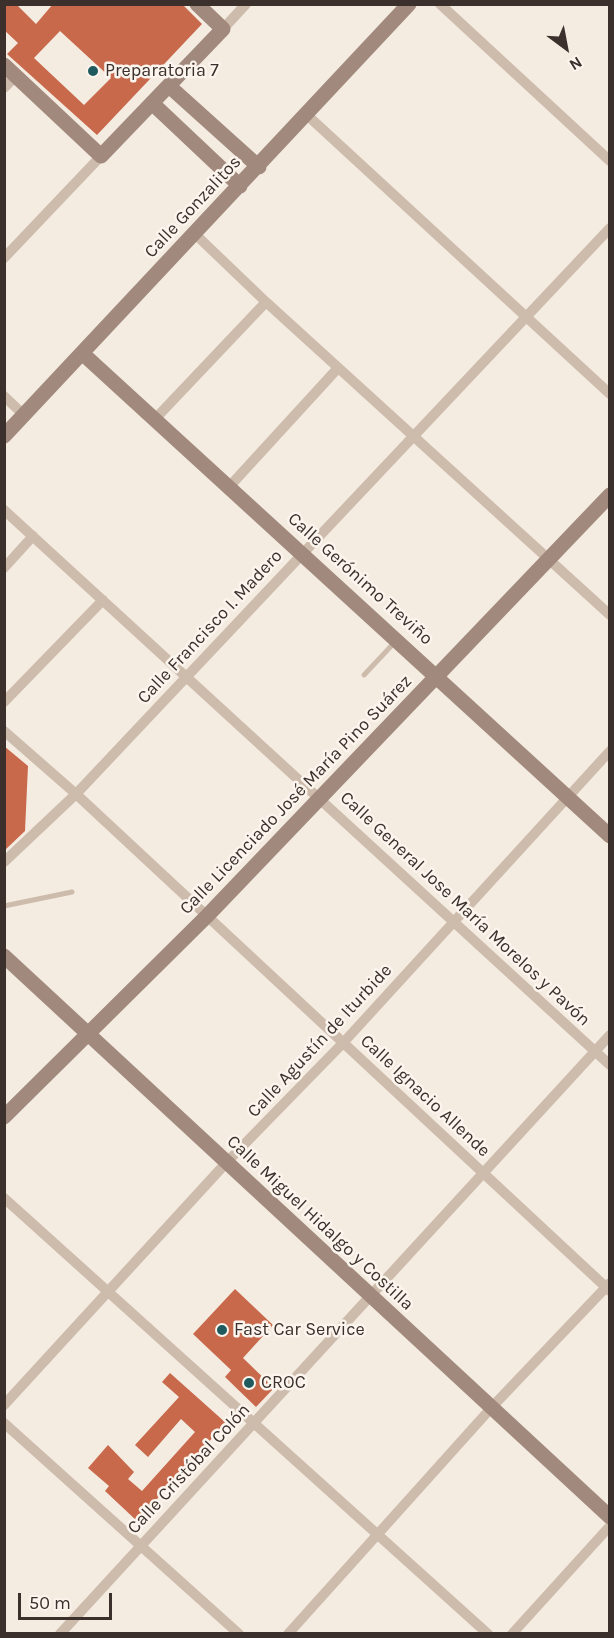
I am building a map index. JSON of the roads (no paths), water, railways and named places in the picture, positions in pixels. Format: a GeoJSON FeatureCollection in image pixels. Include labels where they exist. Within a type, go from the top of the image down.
{"type":"FeatureCollection","features":[{"type":"Feature","properties":{"kind":"street"},"geometry":{"type":"LineString","coordinates":[[197,4],[223,29]]}},
{"type":"Feature","properties":{"kind":"street"},"geometry":{"type":"LineString","coordinates":[[4,258],[246,4]]}},
{"type":"Feature","properties":{"kind":"street","name":"Calle Gonzalitos"},"geometry":{"type":"LineString","coordinates":[[4,436],[409,4]]}},
{"type":"Feature","properties":{"kind":"street"},"geometry":{"type":"LineString","coordinates":[[440,4],[609,161]]}},
{"type":"Feature","properties":{"kind":"street"},"geometry":{"type":"LineString","coordinates":[[4,65],[101,156]]}},
{"type":"Feature","properties":{"kind":"street"},"geometry":{"type":"LineString","coordinates":[[4,88],[16,76]]}},
{"type":"Feature","properties":{"kind":"street"},"geometry":{"type":"LineString","coordinates":[[169,86],[259,166]]}},
{"type":"Feature","properties":{"kind":"street"},"geometry":{"type":"LineString","coordinates":[[152,103],[240,186]]}},
{"type":"Feature","properties":{"kind":"street"},"geometry":{"type":"LineString","coordinates":[[307,115],[609,394]]}},
{"type":"Feature","properties":{"kind":"street","name":"Calle Francisco I. Madero"},"geometry":{"type":"LineString","coordinates":[[4,862],[76,794],[609,228]]}},
{"type":"Feature","properties":{"kind":"street"},"geometry":{"type":"LineString","coordinates":[[195,234],[266,302],[609,615]]}},
{"type":"Feature","properties":{"kind":"street"},"geometry":{"type":"LineString","coordinates":[[155,419],[266,302]]}},
{"type":"Feature","properties":{"kind":"street","name":"Calle Gerónimo Treviño"},"geometry":{"type":"LineString","coordinates":[[82,353],[397,639],[609,836]]}},
{"type":"Feature","properties":{"kind":"street"},"geometry":{"type":"LineString","coordinates":[[229,487],[338,368]]}},
{"type":"Feature","properties":{"kind":"street"},"geometry":{"type":"LineString","coordinates":[[4,396],[24,415]]}},
{"type":"Feature","properties":{"kind":"street","name":"Calle Licenciado José María Pino Suárez"},"geometry":{"type":"LineString","coordinates":[[4,1117],[207,916],[438,677],[609,495]]}},
{"type":"Feature","properties":{"kind":"street","name":"Calle General Jose María Morelos y Pavón"},"geometry":{"type":"LineString","coordinates":[[4,510],[321,798],[609,1065]]}},
{"type":"Feature","properties":{"kind":"street"},"geometry":{"type":"LineString","coordinates":[[4,568],[33,536]]}},
{"type":"Feature","properties":{"kind":"street"},"geometry":{"type":"LineString","coordinates":[[4,702],[103,600]]}},
{"type":"Feature","properties":{"kind":"street","name":"Calle Ignacio Allende"},"geometry":{"type":"LineString","coordinates":[[4,731],[76,794],[608,1287]]}},
{"type":"Feature","properties":{"kind":"street","name":"Calle Agustín de Iturbide"},"geometry":{"type":"LineString","coordinates":[[4,1406],[226,1163],[343,1043],[609,751]]}},
{"type":"Feature","properties":{"kind":"street","name":"Calle Miguel Hidalgo y Costilla"},"geometry":{"type":"LineString","coordinates":[[4,956],[609,1517]]}},
{"type":"Feature","properties":{"kind":"street","name":"Calle Cristóbal Colón"},"geometry":{"type":"LineString","coordinates":[[60,1634],[609,1035]]}},
{"type":"Feature","properties":{"kind":"street"},"geometry":{"type":"LineString","coordinates":[[4,1198],[110,1290],[488,1634]]}},
{"type":"Feature","properties":{"kind":"street"},"geometry":{"type":"LineString","coordinates":[[288,1634],[492,1407],[608,1287]]}},
{"type":"Feature","properties":{"kind":"street"},"geometry":{"type":"LineString","coordinates":[[4,1423],[239,1634]]}},
{"type":"Feature","properties":{"kind":"street"},"geometry":{"type":"LineString","coordinates":[[513,1634],[609,1526]]}},
{"type":"Feature","properties":{"kind":"lane"},"geometry":{"type":"LineString","coordinates":[[364,675],[397,639]]}},
{"type":"Feature","properties":{"kind":"lane"},"geometry":{"type":"LineString","coordinates":[[4,906],[72,892]]}},
{"type":"Feature","properties":{"kind":"place","name":"Preparatoria 7"},"geometry":{"type":"Point","coordinates":[93,71]}},
{"type":"Feature","properties":{"kind":"place","name":"Fast Car Service"},"geometry":{"type":"Point","coordinates":[222,1330]}},
{"type":"Feature","properties":{"kind":"place","name":"CROC"},"geometry":{"type":"Point","coordinates":[249,1383]}}]}
